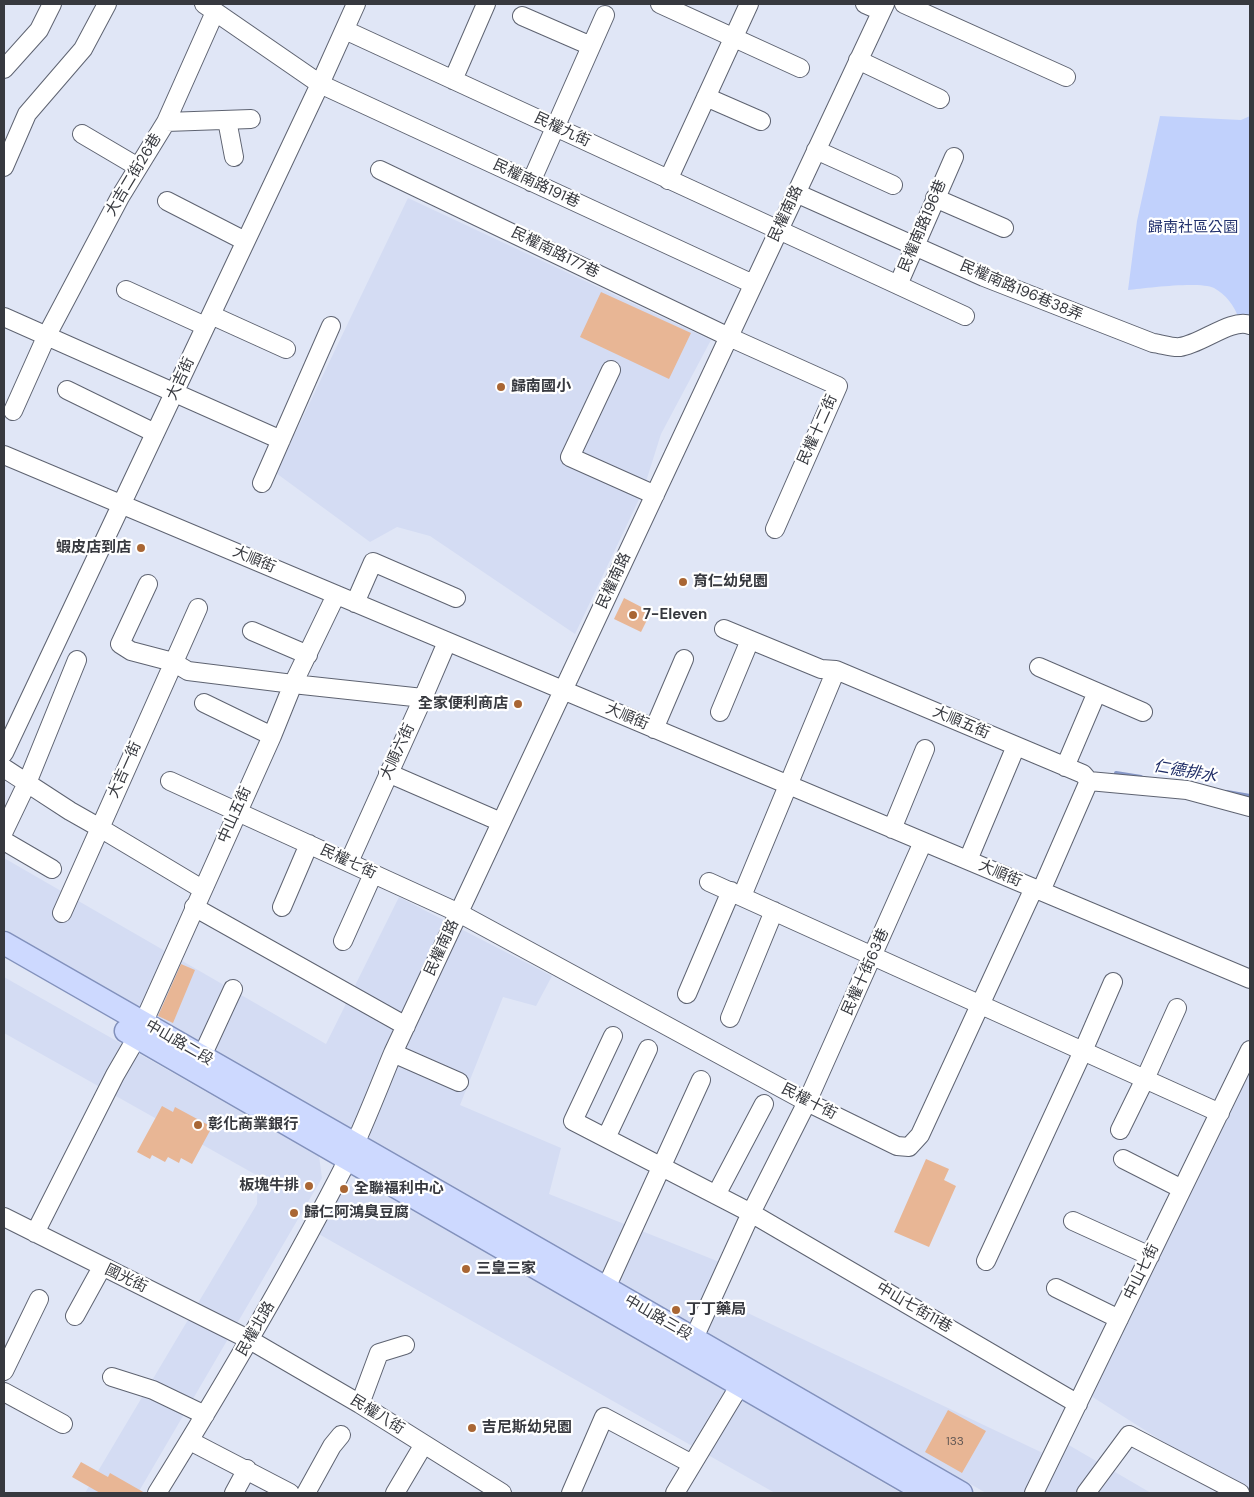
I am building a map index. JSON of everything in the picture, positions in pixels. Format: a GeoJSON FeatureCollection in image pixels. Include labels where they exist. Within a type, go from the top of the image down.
{"type":"FeatureCollection","features":[{"type":"Feature","properties":{"kind":"main road","name":"中山路二段"},"geometry":{"type":"LineString","coordinates":[[4,943],[140,1030],[351,1152]]}},
{"type":"Feature","properties":{"kind":"main road","name":"中山路二段"},"geometry":{"type":"LineString","coordinates":[[4,960],[140,1030],[202,1056],[351,1152]]}},
{"type":"Feature","properties":{"kind":"main road","name":"中山路三段"},"geometry":{"type":"LineString","coordinates":[[351,1152],[606,1288],[961,1493]]}},
{"type":"Feature","properties":{"kind":"main road","name":"中山路三段"},"geometry":{"type":"LineString","coordinates":[[351,1152],[922,1492]]}},
{"type":"Feature","properties":{"kind":"street"},"geometry":{"type":"LineString","coordinates":[[4,69],[39,30],[52,4]]}},
{"type":"Feature","properties":{"kind":"street"},"geometry":{"type":"LineString","coordinates":[[4,167],[27,114],[82,49],[107,4]]}},
{"type":"Feature","properties":{"kind":"street","name":"大吉街"},"geometry":{"type":"LineString","coordinates":[[4,753],[356,4]]}},
{"type":"Feature","properties":{"kind":"street"},"geometry":{"type":"LineString","coordinates":[[453,80],[486,4]]}},
{"type":"Feature","properties":{"kind":"street"},"geometry":{"type":"LineString","coordinates":[[660,4],[800,68]]}},
{"type":"Feature","properties":{"kind":"street"},"geometry":{"type":"LineString","coordinates":[[668,180],[749,4]]}},
{"type":"Feature","properties":{"kind":"street"},"geometry":{"type":"LineString","coordinates":[[865,4],[883,7]]}},
{"type":"Feature","properties":{"kind":"street"},"geometry":{"type":"LineString","coordinates":[[904,4],[1066,77]]}},
{"type":"Feature","properties":{"kind":"street","name":"民權南路"},"geometry":{"type":"LineString","coordinates":[[351,1152],[393,1053],[458,913],[883,7]]}},
{"type":"Feature","properties":{"kind":"street","name":"民權南路191巷"},"geometry":{"type":"LineString","coordinates":[[209,8],[320,84],[753,284]]}},
{"type":"Feature","properties":{"kind":"street","name":"大吉二街26巷"},"geometry":{"type":"LineString","coordinates":[[13,411],[46,335],[120,196],[166,122],[209,8]]}},
{"type":"Feature","properties":{"kind":"street"},"geometry":{"type":"LineString","coordinates":[[531,182],[605,15]]}},
{"type":"Feature","properties":{"kind":"street"},"geometry":{"type":"LineString","coordinates":[[522,16],[591,46]]}},
{"type":"Feature","properties":{"kind":"street","name":"民權九街"},"geometry":{"type":"LineString","coordinates":[[345,30],[778,231]]}},
{"type":"Feature","properties":{"kind":"street"},"geometry":{"type":"LineString","coordinates":[[858,60],[940,99]]}},
{"type":"Feature","properties":{"kind":"street"},"geometry":{"type":"LineString","coordinates":[[706,97],[761,120]]}},
{"type":"Feature","properties":{"kind":"street"},"geometry":{"type":"LineString","coordinates":[[166,122],[251,119]]}},
{"type":"Feature","properties":{"kind":"street"},"geometry":{"type":"LineString","coordinates":[[227,120],[234,157]]}},
{"type":"Feature","properties":{"kind":"street"},"geometry":{"type":"LineString","coordinates":[[82,134],[138,167]]}},
{"type":"Feature","properties":{"kind":"street"},"geometry":{"type":"LineString","coordinates":[[816,150],[894,185]]}},
{"type":"Feature","properties":{"kind":"street","name":"民權南路196巷"},"geometry":{"type":"LineString","coordinates":[[778,231],[898,285],[954,157]]}},
{"type":"Feature","properties":{"kind":"street","name":"民權南路177巷"},"geometry":{"type":"LineString","coordinates":[[380,170],[729,337]]}},
{"type":"Feature","properties":{"kind":"street","name":"民權南路196巷38弄"},"geometry":{"type":"LineString","coordinates":[[796,193],[984,277],[1153,343],[1180,347],[1197,342],[1234,325],[1250,324]]}},
{"type":"Feature","properties":{"kind":"street"},"geometry":{"type":"LineString","coordinates":[[935,198],[1004,228]]}},
{"type":"Feature","properties":{"kind":"street"},"geometry":{"type":"LineString","coordinates":[[168,201],[245,241]]}},
{"type":"Feature","properties":{"kind":"street"},"geometry":{"type":"LineString","coordinates":[[898,285],[965,316]]}},
{"type":"Feature","properties":{"kind":"street"},"geometry":{"type":"LineString","coordinates":[[126,290],[286,348]]}},
{"type":"Feature","properties":{"kind":"street"},"geometry":{"type":"LineString","coordinates":[[4,317],[281,440]]}},
{"type":"Feature","properties":{"kind":"street"},"geometry":{"type":"LineString","coordinates":[[262,483],[331,326]]}},
{"type":"Feature","properties":{"kind":"street","name":"民權十二街"},"geometry":{"type":"LineString","coordinates":[[729,337],[838,386],[775,529]]}},
{"type":"Feature","properties":{"kind":"street"},"geometry":{"type":"LineString","coordinates":[[611,370],[570,457],[655,495]]}},
{"type":"Feature","properties":{"kind":"street"},"geometry":{"type":"LineString","coordinates":[[67,390],[155,433]]}},
{"type":"Feature","properties":{"kind":"street","name":"大順街"},"geometry":{"type":"LineString","coordinates":[[4,455],[1250,979]]}},
{"type":"Feature","properties":{"kind":"street"},"geometry":{"type":"LineString","coordinates":[[355,603],[373,562],[456,598]]}},
{"type":"Feature","properties":{"kind":"street"},"geometry":{"type":"LineString","coordinates":[[148,584],[120,644],[131,651],[173,662],[188,671],[423,698]]}},
{"type":"Feature","properties":{"kind":"street","name":"中山五街"},"geometry":{"type":"LineString","coordinates":[[35,1233],[140,1030],[194,906],[272,736],[293,684],[336,595]]}},
{"type":"Feature","properties":{"kind":"street","name":"大吉一街"},"geometry":{"type":"LineString","coordinates":[[62,913],[198,608]]}},
{"type":"Feature","properties":{"kind":"street","name":"大順五街"},"geometry":{"type":"LineString","coordinates":[[724,629],[821,669],[836,670],[1083,774],[1089,781]]}},
{"type":"Feature","properties":{"kind":"street"},"geometry":{"type":"LineString","coordinates":[[252,631],[308,655]]}},
{"type":"Feature","properties":{"kind":"street"},"geometry":{"type":"LineString","coordinates":[[720,712],[750,640]]}},
{"type":"Feature","properties":{"kind":"street","name":"大順六街"},"geometry":{"type":"LineString","coordinates":[[348,862],[447,642]]}},
{"type":"Feature","properties":{"kind":"street"},"geometry":{"type":"LineString","coordinates":[[654,729],[684,659]]}},
{"type":"Feature","properties":{"kind":"street"},"geometry":{"type":"LineString","coordinates":[[4,831],[27,783],[77,660]]}},
{"type":"Feature","properties":{"kind":"street"},"geometry":{"type":"LineString","coordinates":[[1038,667],[1143,712]]}},
{"type":"Feature","properties":{"kind":"street"},"geometry":{"type":"LineString","coordinates":[[687,994],[787,784],[836,670]]}},
{"type":"Feature","properties":{"kind":"street"},"geometry":{"type":"LineString","coordinates":[[1065,767],[1097,692]]}},
{"type":"Feature","properties":{"kind":"street"},"geometry":{"type":"LineString","coordinates":[[204,703],[272,736]]}},
{"type":"Feature","properties":{"kind":"street"},"geometry":{"type":"LineString","coordinates":[[968,860],[1016,746]]}},
{"type":"Feature","properties":{"kind":"street"},"geometry":{"type":"LineString","coordinates":[[892,828],[925,749]]}},
{"type":"Feature","properties":{"kind":"street"},"geometry":{"type":"LineString","coordinates":[[4,768],[70,811],[202,889]]}},
{"type":"Feature","properties":{"kind":"street"},"geometry":{"type":"LineString","coordinates":[[388,773],[501,822]]}},
{"type":"Feature","properties":{"kind":"street","name":"民權七街"},"geometry":{"type":"LineString","coordinates":[[170,781],[458,913]]}},
{"type":"Feature","properties":{"kind":"street"},"geometry":{"type":"LineString","coordinates":[[1038,890],[1089,781],[1187,790],[1250,807]]}},
{"type":"Feature","properties":{"kind":"street"},"geometry":{"type":"LineString","coordinates":[[4,840],[52,868]]}},
{"type":"Feature","properties":{"kind":"street","name":"民權十街63巷"},"geometry":{"type":"LineString","coordinates":[[694,1338],[751,1213],[807,1102],[923,842]]}},
{"type":"Feature","properties":{"kind":"street"},"geometry":{"type":"LineString","coordinates":[[282,906],[309,844]]}},
{"type":"Feature","properties":{"kind":"street"},"geometry":{"type":"LineString","coordinates":[[343,940],[373,874]]}},
{"type":"Feature","properties":{"kind":"street"},"geometry":{"type":"LineString","coordinates":[[709,882],[1220,1113]]}},
{"type":"Feature","properties":{"kind":"street","name":"民權十街"},"geometry":{"type":"LineString","coordinates":[[458,913],[807,1102],[897,1146],[909,1147],[920,1135],[981,1004],[1038,890]]}},
{"type":"Feature","properties":{"kind":"street"},"geometry":{"type":"LineString","coordinates":[[194,906],[406,1026]]}},
{"type":"Feature","properties":{"kind":"street"},"geometry":{"type":"LineString","coordinates":[[730,1018],[774,911]]}},
{"type":"Feature","properties":{"kind":"street"},"geometry":{"type":"LineString","coordinates":[[986,1262],[1113,982]]}},
{"type":"Feature","properties":{"kind":"street"},"geometry":{"type":"LineString","coordinates":[[202,1056],[233,989]]}},
{"type":"Feature","properties":{"kind":"street"},"geometry":{"type":"LineString","coordinates":[[1120,1130],[1177,1008]]}},
{"type":"Feature","properties":{"kind":"street","name":"中山七街11巷"},"geometry":{"type":"LineString","coordinates":[[613,1036],[573,1121],[751,1213],[1078,1404]]}},
{"type":"Feature","properties":{"kind":"street"},"geometry":{"type":"LineString","coordinates":[[606,1138],[648,1048]]}},
{"type":"Feature","properties":{"kind":"street","name":"中山七街"},"geometry":{"type":"LineString","coordinates":[[1034,1493],[1250,1050]]}},
{"type":"Feature","properties":{"kind":"street"},"geometry":{"type":"LineString","coordinates":[[393,1053],[459,1082]]}},
{"type":"Feature","properties":{"kind":"street"},"geometry":{"type":"LineString","coordinates":[[606,1288],[660,1166],[701,1080]]}},
{"type":"Feature","properties":{"kind":"street"},"geometry":{"type":"LineString","coordinates":[[716,1195],[764,1104]]}},
{"type":"Feature","properties":{"kind":"street","name":"民權北路"},"geometry":{"type":"LineString","coordinates":[[157,1493],[250,1340],[296,1258],[351,1152]]}},
{"type":"Feature","properties":{"kind":"street"},"geometry":{"type":"LineString","coordinates":[[1123,1159],[1182,1189]]}},
{"type":"Feature","properties":{"kind":"street","name":"國光街"},"geometry":{"type":"LineString","coordinates":[[4,1217],[250,1340]]}},
{"type":"Feature","properties":{"kind":"street"},"geometry":{"type":"LineString","coordinates":[[1073,1221],[1150,1256]]}},
{"type":"Feature","properties":{"kind":"street"},"geometry":{"type":"LineString","coordinates":[[75,1316],[102,1267]]}},
{"type":"Feature","properties":{"kind":"street"},"geometry":{"type":"LineString","coordinates":[[1056,1288],[1119,1319]]}},
{"type":"Feature","properties":{"kind":"street"},"geometry":{"type":"LineString","coordinates":[[4,1371],[38,1298]]}},
{"type":"Feature","properties":{"kind":"street","name":"民權八街"},"geometry":{"type":"LineString","coordinates":[[250,1340],[360,1404],[424,1444],[491,1490]]}},
{"type":"Feature","properties":{"kind":"street"},"geometry":{"type":"LineString","coordinates":[[360,1404],[379,1353],[405,1345]]}},
{"type":"Feature","properties":{"kind":"street"},"geometry":{"type":"LineString","coordinates":[[112,1377],[153,1390],[205,1415]]}},
{"type":"Feature","properties":{"kind":"street"},"geometry":{"type":"LineString","coordinates":[[675,1493],[740,1385]]}},
{"type":"Feature","properties":{"kind":"street"},"geometry":{"type":"LineString","coordinates":[[4,1392],[63,1424]]}},
{"type":"Feature","properties":{"kind":"street"},"geometry":{"type":"LineString","coordinates":[[571,1493],[604,1417],[692,1464]]}},
{"type":"Feature","properties":{"kind":"street"},"geometry":{"type":"LineString","coordinates":[[306,1493],[332,1446],[341,1434]]}},
{"type":"Feature","properties":{"kind":"street"},"geometry":{"type":"LineString","coordinates":[[1086,1493],[1129,1435],[1240,1493]]}},
{"type":"Feature","properties":{"kind":"street"},"geometry":{"type":"LineString","coordinates":[[190,1441],[290,1493]]}},
{"type":"Feature","properties":{"kind":"street"},"geometry":{"type":"LineString","coordinates":[[395,1493],[424,1444]]}},
{"type":"Feature","properties":{"kind":"street"},"geometry":{"type":"LineString","coordinates":[[234,1493],[247,1469]]}},
{"type":"Feature","properties":{"kind":"shaded area","name":"歸南國小"},"geometry":{"type":"Polygon","coordinates":[[[408,198],[711,340],[661,434],[643,491],[575,634],[430,536],[397,527],[370,542],[276,473],[408,198]]]}},
{"type":"Feature","properties":{"kind":"shaded area"},"geometry":{"type":"Polygon","coordinates":[[[4,858],[326,1044],[399,897],[552,976],[536,1006],[503,997],[460,1105],[561,1148],[549,1194],[727,1265],[714,1297],[1047,1455],[1055,1437],[1151,1493],[986,1493],[4,929],[4,858]]]}},
{"type":"Feature","properties":{"kind":"shaded area"},"geometry":{"type":"Polygon","coordinates":[[[4,977],[319,1156],[322,1178],[138,1493],[85,1493],[257,1204],[258,1176],[4,1033],[4,977]]]}},
{"type":"Feature","properties":{"kind":"shaded area"},"geometry":{"type":"Polygon","coordinates":[[[1250,1069],[1250,1492],[1203,1467],[1091,1396],[1180,1206],[1250,1069]]]}},
{"type":"Feature","properties":{"kind":"shaded area"},"geometry":{"type":"Polygon","coordinates":[[[372,1185],[901,1493],[775,1493],[317,1233],[344,1186],[372,1185]]]}},
{"type":"Feature","properties":{"kind":"green space","name":"歸南社區公園"},"geometry":{"type":"Polygon","coordinates":[[[1160,116],[1241,120],[1250,116],[1250,320],[1238,317],[1232,304],[1226,297],[1214,288],[1207,286],[1172,286],[1128,290],[1137,221],[1160,116]]]}},
{"type":"Feature","properties":{"kind":"building"},"geometry":{"type":"Polygon","coordinates":[[[601,292],[691,333],[669,379],[580,337],[601,292]]]}},
{"type":"Feature","properties":{"kind":"building","name":"7-Eleven"},"geometry":{"type":"Polygon","coordinates":[[[624,598],[651,612],[641,632],[614,619],[624,598]]]}},
{"type":"Feature","properties":{"kind":"building"},"geometry":{"type":"Polygon","coordinates":[[[181,964],[195,970],[173,1023],[158,1016],[181,964]]]}},
{"type":"Feature","properties":{"kind":"building"},"geometry":{"type":"Polygon","coordinates":[[[162,1106],[173,1112],[175,1107],[212,1127],[192,1164],[181,1158],[179,1163],[168,1157],[165,1162],[152,1155],[150,1159],[137,1152],[162,1106]]]}},
{"type":"Feature","properties":{"kind":"building"},"geometry":{"type":"Polygon","coordinates":[[[926,1159],[949,1169],[944,1180],[956,1186],[929,1247],[894,1232],[926,1159]]]}},
{"type":"Feature","properties":{"kind":"building"},"geometry":{"type":"Polygon","coordinates":[[[948,1410],[986,1431],[962,1473],[925,1452],[948,1410]]]}},
{"type":"Feature","properties":{"kind":"building"},"geometry":{"type":"Polygon","coordinates":[[[81,1462],[108,1477],[110,1473],[145,1493],[100,1493],[72,1477],[81,1462]]]}},
{"type":"Feature","properties":{"kind":"waterway","name":"仁德排水"},"geometry":{"type":"LineString","coordinates":[[1116,773],[1141,777]]}},
{"type":"Feature","properties":{"kind":"waterway","name":"仁德排水"},"geometry":{"type":"LineString","coordinates":[[1227,792],[1250,796]]}},
{"type":"Feature","properties":{"kind":"place","name":"歸南國小"},"geometry":{"type":"Point","coordinates":[501,387]}},
{"type":"Feature","properties":{"kind":"place","name":"蝦皮店到店"},"geometry":{"type":"Point","coordinates":[141,548]}},
{"type":"Feature","properties":{"kind":"place","name":"育仁幼兒園"},"geometry":{"type":"Point","coordinates":[683,582]}},
{"type":"Feature","properties":{"kind":"place","name":"7-Eleven"},"geometry":{"type":"Point","coordinates":[633,615]}},
{"type":"Feature","properties":{"kind":"place","name":"全家便利商店"},"geometry":{"type":"Point","coordinates":[518,704]}},
{"type":"Feature","properties":{"kind":"place","name":"彰化商業銀行"},"geometry":{"type":"Point","coordinates":[198,1125]}},
{"type":"Feature","properties":{"kind":"place","name":"板塊牛排"},"geometry":{"type":"Point","coordinates":[309,1186]}},
{"type":"Feature","properties":{"kind":"place","name":"全聯福利中心"},"geometry":{"type":"Point","coordinates":[344,1189]}},
{"type":"Feature","properties":{"kind":"place","name":"歸仁阿鴻臭豆腐"},"geometry":{"type":"Point","coordinates":[294,1213]}},
{"type":"Feature","properties":{"kind":"place","name":"三皇三家"},"geometry":{"type":"Point","coordinates":[466,1269]}},
{"type":"Feature","properties":{"kind":"place","name":"丁丁藥局"},"geometry":{"type":"Point","coordinates":[676,1310]}},
{"type":"Feature","properties":{"kind":"place","name":"吉尼斯幼兒園"},"geometry":{"type":"Point","coordinates":[472,1428]}}]}
